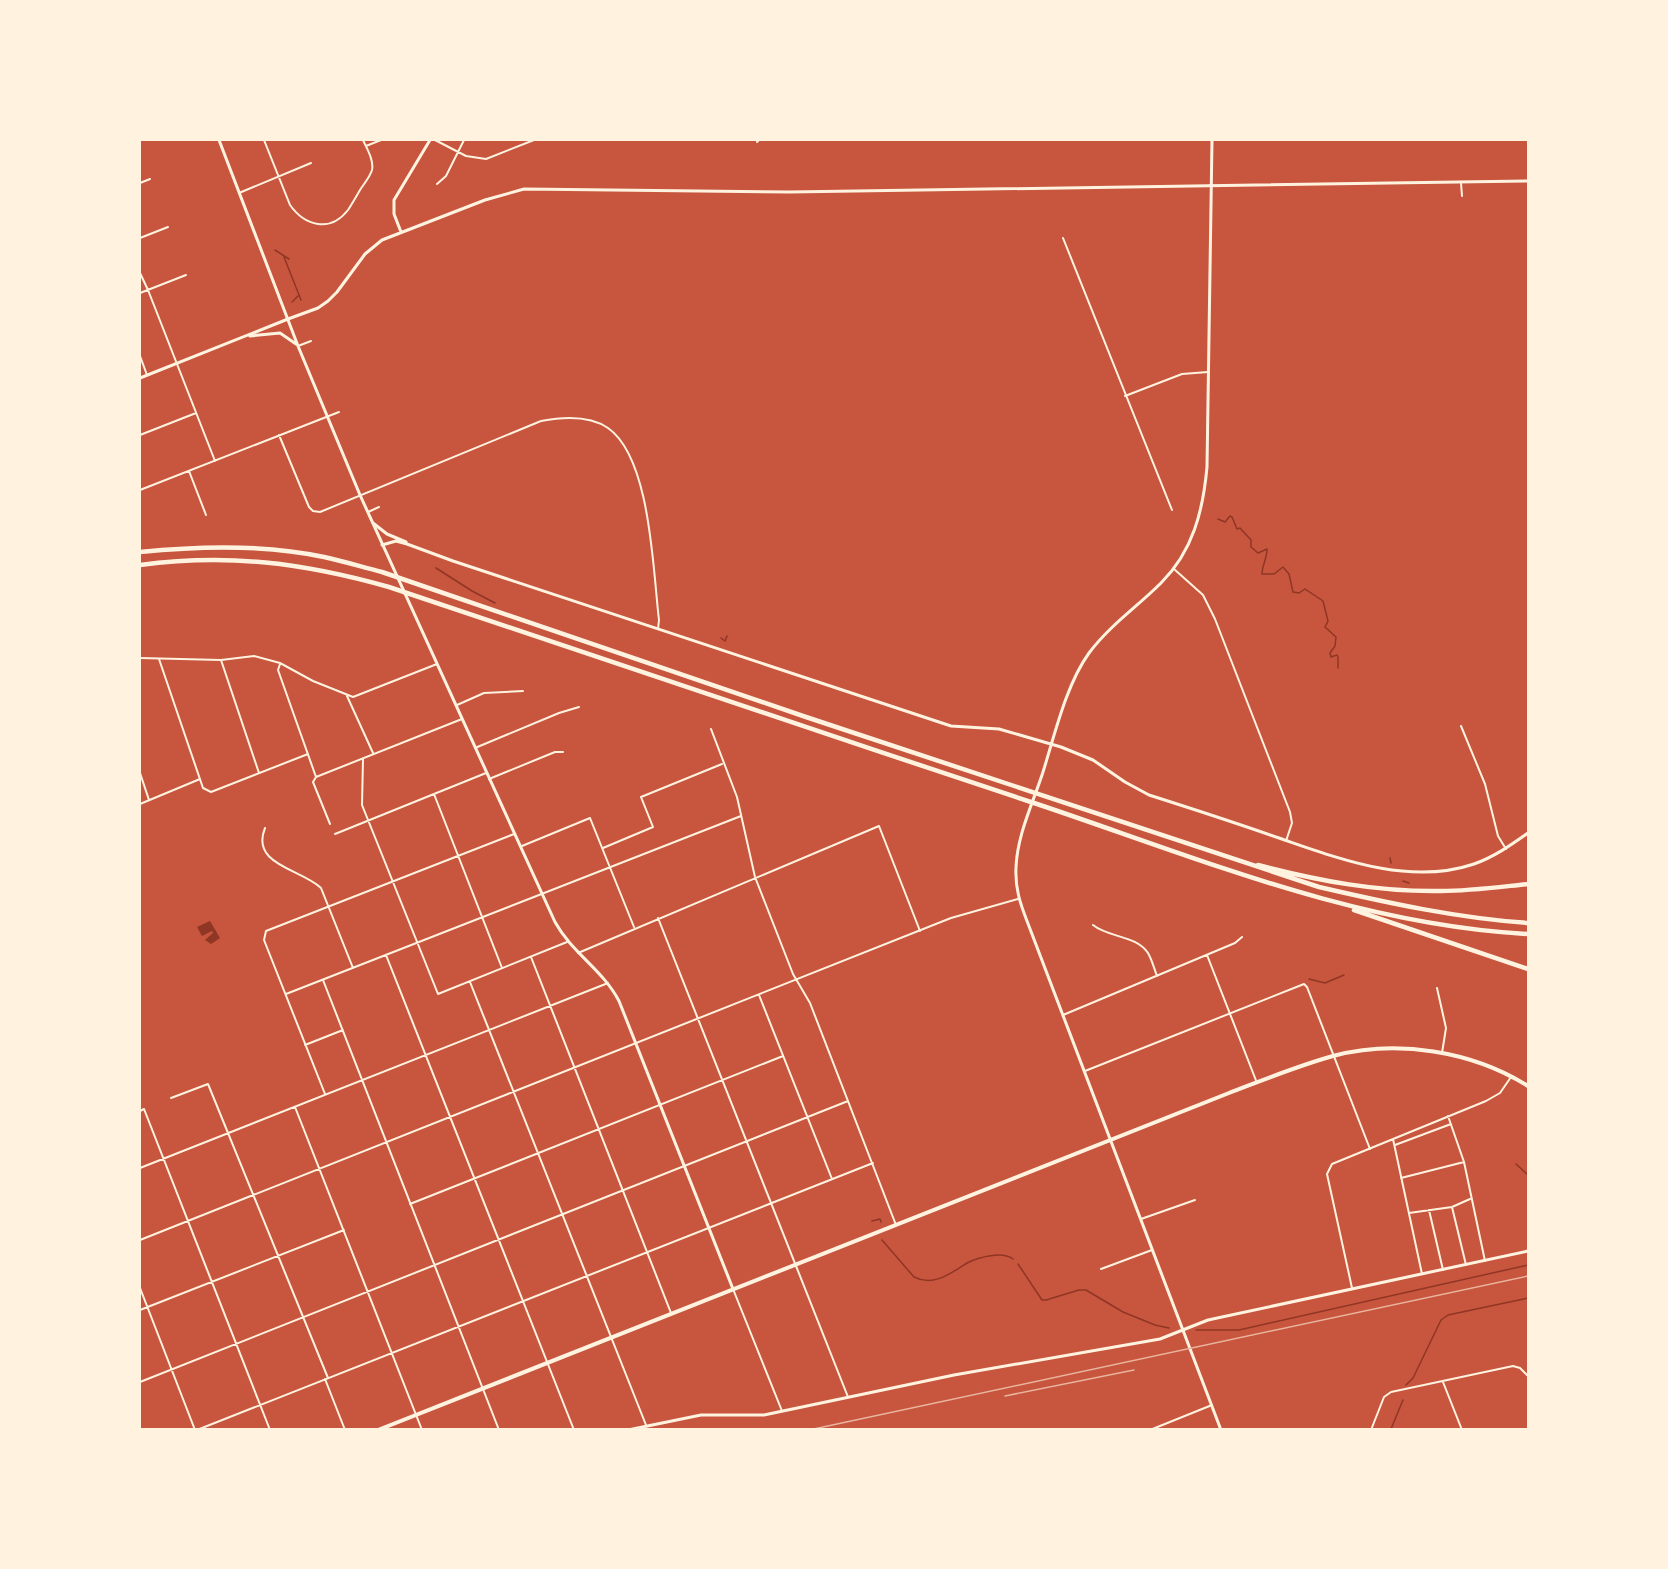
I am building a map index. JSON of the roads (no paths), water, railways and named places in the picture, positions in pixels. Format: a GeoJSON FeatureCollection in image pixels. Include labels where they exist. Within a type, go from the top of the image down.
{"type":"FeatureCollection","features":[{"type":"Feature","properties":{"kind":"highway"},"geometry":{"type":"LineString","coordinates":[[140,552],[206,547],[281,551],[322,556],[381,572],[806,717],[1319,887],[1392,904],[1449,914],[1528,923]]}},
{"type":"Feature","properties":{"kind":"highway"},"geometry":{"type":"LineString","coordinates":[[140,565],[194,560],[266,562],[322,569],[389,587],[1060,812],[1202,862],[1407,926],[1528,969]]}},
{"type":"Feature","properties":{"kind":"highway"},"geometry":{"type":"LineString","coordinates":[[1217,854],[1311,878],[1358,886],[1442,891],[1528,884]]}},
{"type":"Feature","properties":{"kind":"highway"},"geometry":{"type":"LineString","coordinates":[[1311,896],[1416,920],[1528,934]]}},
{"type":"Feature","properties":{"kind":"main road"},"geometry":{"type":"LineString","coordinates":[[378,1430],[1110,1140],[1334,1056],[1395,1048],[1442,1053],[1479,1064],[1528,1085]]}},
{"type":"Feature","properties":{"kind":"street"},"geometry":{"type":"LineString","coordinates":[[219,140],[298,346],[360,495],[520,847],[567,942],[608,982],[619,1000],[782,1411]]}},
{"type":"Feature","properties":{"kind":"street"},"geometry":{"type":"LineString","coordinates":[[264,140],[290,205],[296,214],[316,224],[327,224],[347,211],[372,171],[371,161],[363,140]]}},
{"type":"Feature","properties":{"kind":"street"},"geometry":{"type":"LineString","coordinates":[[366,146],[381,140]]}},
{"type":"Feature","properties":{"kind":"street"},"geometry":{"type":"LineString","coordinates":[[401,232],[394,214],[394,200],[430,140]]}},
{"type":"Feature","properties":{"kind":"street"},"geometry":{"type":"LineString","coordinates":[[435,140],[466,156],[486,159],[534,140]]}},
{"type":"Feature","properties":{"kind":"street"},"geometry":{"type":"LineString","coordinates":[[437,184],[446,176],[464,140]]}},
{"type":"Feature","properties":{"kind":"street"},"geometry":{"type":"LineString","coordinates":[[1212,140],[1207,467],[1204,494],[1193,535],[1174,569],[1119,619],[1089,653],[1070,689],[1051,743],[1024,828],[1016,867],[1018,899],[1221,1430]]}},
{"type":"Feature","properties":{"kind":"street"},"geometry":{"type":"LineString","coordinates":[[239,193],[310,163]]}},
{"type":"Feature","properties":{"kind":"street"},"geometry":{"type":"LineString","coordinates":[[140,183],[150,178]]}},
{"type":"Feature","properties":{"kind":"street"},"geometry":{"type":"LineString","coordinates":[[140,378],[318,308],[328,301],[373,246],[401,232],[498,195],[539,188],[790,192],[1528,181]]}},
{"type":"Feature","properties":{"kind":"street"},"geometry":{"type":"LineString","coordinates":[[1461,183],[1462,196]]}},
{"type":"Feature","properties":{"kind":"street"},"geometry":{"type":"LineString","coordinates":[[140,238],[168,227]]}},
{"type":"Feature","properties":{"kind":"street"},"geometry":{"type":"LineString","coordinates":[[1063,238],[1172,510]]}},
{"type":"Feature","properties":{"kind":"street"},"geometry":{"type":"LineString","coordinates":[[140,273],[215,461]]}},
{"type":"Feature","properties":{"kind":"street"},"geometry":{"type":"LineString","coordinates":[[140,293],[186,275]]}},
{"type":"Feature","properties":{"kind":"street"},"geometry":{"type":"LineString","coordinates":[[245,337],[280,333],[298,346]]}},
{"type":"Feature","properties":{"kind":"street"},"geometry":{"type":"LineString","coordinates":[[298,346],[311,341]]}},
{"type":"Feature","properties":{"kind":"street"},"geometry":{"type":"LineString","coordinates":[[140,356],[147,375]]}},
{"type":"Feature","properties":{"kind":"street"},"geometry":{"type":"LineString","coordinates":[[1125,396],[1182,374],[1209,372]]}},
{"type":"Feature","properties":{"kind":"street"},"geometry":{"type":"LineString","coordinates":[[140,490],[339,412]]}},
{"type":"Feature","properties":{"kind":"street"},"geometry":{"type":"LineString","coordinates":[[140,435],[197,413]]}},
{"type":"Feature","properties":{"kind":"street"},"geometry":{"type":"LineString","coordinates":[[279,435],[309,507],[313,511],[320,512],[541,421],[578,418],[607,428],[620,443],[632,463],[644,498],[651,539],[658,629]]}},
{"type":"Feature","properties":{"kind":"street"},"geometry":{"type":"LineString","coordinates":[[189,471],[206,515]]}},
{"type":"Feature","properties":{"kind":"street"},"geometry":{"type":"LineString","coordinates":[[368,512],[379,507]]}},
{"type":"Feature","properties":{"kind":"street"},"geometry":{"type":"LineString","coordinates":[[373,523],[387,534],[404,540],[407,544]]}},
{"type":"Feature","properties":{"kind":"street"},"geometry":{"type":"LineString","coordinates":[[382,545],[396,542],[407,544],[951,726],[999,729],[1051,743],[1093,760],[1149,795],[1327,856],[1394,871],[1425,872],[1473,864],[1506,849],[1528,833]]}},
{"type":"Feature","properties":{"kind":"street"},"geometry":{"type":"LineString","coordinates":[[1174,569],[1203,596],[1215,618],[1290,812],[1292,823],[1286,841]]}},
{"type":"Feature","properties":{"kind":"street"},"geometry":{"type":"LineString","coordinates":[[140,658],[221,660],[254,656],[280,663],[348,696],[357,696],[437,664]]}},
{"type":"Feature","properties":{"kind":"street"},"geometry":{"type":"LineString","coordinates":[[158,658],[203,788],[211,792],[308,754]]}},
{"type":"Feature","properties":{"kind":"street"},"geometry":{"type":"LineString","coordinates":[[221,660],[259,772]]}},
{"type":"Feature","properties":{"kind":"street"},"geometry":{"type":"LineString","coordinates":[[280,663],[278,670],[316,777]]}},
{"type":"Feature","properties":{"kind":"street"},"geometry":{"type":"LineString","coordinates":[[456,705],[484,693],[523,691]]}},
{"type":"Feature","properties":{"kind":"street"},"geometry":{"type":"LineString","coordinates":[[348,696],[374,754]]}},
{"type":"Feature","properties":{"kind":"street"},"geometry":{"type":"LineString","coordinates":[[475,748],[579,707]]}},
{"type":"Feature","properties":{"kind":"street"},"geometry":{"type":"LineString","coordinates":[[330,824],[313,782],[316,777],[462,719]]}},
{"type":"Feature","properties":{"kind":"street"},"geometry":{"type":"LineString","coordinates":[[1461,726],[1485,784],[1498,836],[1506,849]]}},
{"type":"Feature","properties":{"kind":"street"},"geometry":{"type":"LineString","coordinates":[[711,729],[737,797],[755,877],[797,980],[810,1003],[896,1225]]}},
{"type":"Feature","properties":{"kind":"street"},"geometry":{"type":"LineString","coordinates":[[489,779],[555,752],[563,752]]}},
{"type":"Feature","properties":{"kind":"street"},"geometry":{"type":"LineString","coordinates":[[363,759],[362,805],[438,994],[567,942]]}},
{"type":"Feature","properties":{"kind":"street"},"geometry":{"type":"LineString","coordinates":[[603,848],[653,827],[641,797],[723,763]]}},
{"type":"Feature","properties":{"kind":"street"},"geometry":{"type":"LineString","coordinates":[[140,773],[149,800]]}},
{"type":"Feature","properties":{"kind":"street"},"geometry":{"type":"LineString","coordinates":[[335,834],[486,773]]}},
{"type":"Feature","properties":{"kind":"street"},"geometry":{"type":"LineString","coordinates":[[140,804],[200,779]]}},
{"type":"Feature","properties":{"kind":"street"},"geometry":{"type":"LineString","coordinates":[[434,794],[502,968]]}},
{"type":"Feature","properties":{"kind":"street"},"geometry":{"type":"LineString","coordinates":[[286,994],[741,816]]}},
{"type":"Feature","properties":{"kind":"street"},"geometry":{"type":"LineString","coordinates":[[520,847],[590,818],[634,927]]}},
{"type":"Feature","properties":{"kind":"street"},"geometry":{"type":"LineString","coordinates":[[578,952],[879,826],[920,931]]}},
{"type":"Feature","properties":{"kind":"street"},"geometry":{"type":"LineString","coordinates":[[265,828],[261,843],[265,853],[278,864],[313,881],[321,888],[353,968]]}},
{"type":"Feature","properties":{"kind":"street"},"geometry":{"type":"LineString","coordinates":[[326,1095],[264,940],[267,930],[514,834]]}},
{"type":"Feature","properties":{"kind":"street"},"geometry":{"type":"LineString","coordinates":[[140,1240],[951,918],[1018,899]]}},
{"type":"Feature","properties":{"kind":"street"},"geometry":{"type":"LineString","coordinates":[[658,918],[848,1397]]}},
{"type":"Feature","properties":{"kind":"street"},"geometry":{"type":"LineString","coordinates":[[1093,925],[1100,931],[1141,946],[1147,952],[1157,976]]}},
{"type":"Feature","properties":{"kind":"street"},"geometry":{"type":"LineString","coordinates":[[1063,1015],[1236,944],[1242,937]]}},
{"type":"Feature","properties":{"kind":"street"},"geometry":{"type":"LineString","coordinates":[[386,955],[574,1430]]}},
{"type":"Feature","properties":{"kind":"street"},"geometry":{"type":"LineString","coordinates":[[1207,955],[1257,1083]]}},
{"type":"Feature","properties":{"kind":"street"},"geometry":{"type":"LineString","coordinates":[[531,957],[671,1313]]}},
{"type":"Feature","properties":{"kind":"street"},"geometry":{"type":"LineString","coordinates":[[323,980],[499,1430]]}},
{"type":"Feature","properties":{"kind":"street"},"geometry":{"type":"LineString","coordinates":[[470,982],[646,1426]]}},
{"type":"Feature","properties":{"kind":"street"},"geometry":{"type":"LineString","coordinates":[[140,1168],[608,982]]}},
{"type":"Feature","properties":{"kind":"street"},"geometry":{"type":"LineString","coordinates":[[1084,1071],[1304,984],[1370,1149]]}},
{"type":"Feature","properties":{"kind":"street"},"geometry":{"type":"LineString","coordinates":[[1437,988],[1446,1028],[1442,1053]]}},
{"type":"Feature","properties":{"kind":"street"},"geometry":{"type":"LineString","coordinates":[[759,995],[832,1179]]}},
{"type":"Feature","properties":{"kind":"street"},"geometry":{"type":"LineString","coordinates":[[305,1045],[343,1030]]}},
{"type":"Feature","properties":{"kind":"street"},"geometry":{"type":"LineString","coordinates":[[410,1204],[783,1056]]}},
{"type":"Feature","properties":{"kind":"street"},"geometry":{"type":"LineString","coordinates":[[1352,1289],[1327,1174],[1332,1164],[1500,1093],[1511,1077]]}},
{"type":"Feature","properties":{"kind":"street"},"geometry":{"type":"LineString","coordinates":[[171,1098],[208,1084],[303,1317],[345,1430]]}},
{"type":"Feature","properties":{"kind":"street"},"geometry":{"type":"LineString","coordinates":[[140,1382],[848,1101]]}},
{"type":"Feature","properties":{"kind":"street"},"geometry":{"type":"LineString","coordinates":[[295,1107],[422,1430]]}},
{"type":"Feature","properties":{"kind":"street"},"geometry":{"type":"LineString","coordinates":[[140,1111],[144,1109],[270,1430]]}},
{"type":"Feature","properties":{"kind":"street"},"geometry":{"type":"LineString","coordinates":[[1448,1116],[1464,1162],[1485,1261]]}},
{"type":"Feature","properties":{"kind":"street"},"geometry":{"type":"LineString","coordinates":[[1394,1146],[1451,1124]]}},
{"type":"Feature","properties":{"kind":"street"},"geometry":{"type":"LineString","coordinates":[[1393,1139],[1422,1275]]}},
{"type":"Feature","properties":{"kind":"street"},"geometry":{"type":"LineString","coordinates":[[1401,1178],[1464,1162]]}},
{"type":"Feature","properties":{"kind":"street"},"geometry":{"type":"LineString","coordinates":[[140,1288],[196,1430],[873,1163]]}},
{"type":"Feature","properties":{"kind":"street"},"geometry":{"type":"LineString","coordinates":[[1409,1213],[1452,1207],[1471,1199]]}},
{"type":"Feature","properties":{"kind":"street"},"geometry":{"type":"LineString","coordinates":[[1141,1219],[1194,1200]]}},
{"type":"Feature","properties":{"kind":"street"},"geometry":{"type":"LineString","coordinates":[[1452,1207],[1466,1265]]}},
{"type":"Feature","properties":{"kind":"street"},"geometry":{"type":"LineString","coordinates":[[1429,1210],[1443,1270]]}},
{"type":"Feature","properties":{"kind":"street"},"geometry":{"type":"LineString","coordinates":[[140,1310],[344,1230]]}},
{"type":"Feature","properties":{"kind":"street"},"geometry":{"type":"LineString","coordinates":[[1101,1269],[1152,1249]]}},
{"type":"Feature","properties":{"kind":"street"},"geometry":{"type":"LineString","coordinates":[[628,1430],[702,1415],[756,1416],[954,1375],[1160,1340],[1208,1320],[1528,1251]]}},
{"type":"Feature","properties":{"kind":"street"},"geometry":{"type":"LineString","coordinates":[[1371,1430],[1384,1397],[1391,1392],[1513,1366],[1520,1368],[1528,1376]]}},
{"type":"Feature","properties":{"kind":"street"},"geometry":{"type":"LineString","coordinates":[[1443,1381],[1462,1430]]}},
{"type":"Feature","properties":{"kind":"street"},"geometry":{"type":"LineString","coordinates":[[1150,1430],[1212,1405]]}},
{"type":"Feature","properties":{"kind":"waterway"},"geometry":{"type":"LineString","coordinates":[[275,250],[289,259]]}},
{"type":"Feature","properties":{"kind":"waterway"},"geometry":{"type":"LineString","coordinates":[[284,257],[301,300]]}},
{"type":"Feature","properties":{"kind":"waterway"},"geometry":{"type":"LineString","coordinates":[[292,302],[298,296]]}},
{"type":"Feature","properties":{"kind":"waterway"},"geometry":{"type":"LineString","coordinates":[[1218,519],[1225,522],[1230,516],[1232,517],[1237,529],[1240,528],[1251,540],[1251,547],[1258,553],[1267,549],[1262,574],[1274,574],[1283,567],[1289,574],[1293,592],[1299,593],[1305,589],[1323,601],[1328,621],[1325,627],[1336,637],[1335,646],[1330,653],[1331,657],[1337,655],[1338,668]]}},
{"type":"Feature","properties":{"kind":"waterway"},"geometry":{"type":"LineString","coordinates":[[436,568],[495,603]]}},
{"type":"Feature","properties":{"kind":"waterway"},"geometry":{"type":"LineString","coordinates":[[721,638],[725,641],[727,636]]}},
{"type":"Feature","properties":{"kind":"waterway"},"geometry":{"type":"LineString","coordinates":[[1390,858],[1391,863]]}},
{"type":"Feature","properties":{"kind":"waterway"},"geometry":{"type":"LineString","coordinates":[[1403,881],[1409,883]]}},
{"type":"Feature","properties":{"kind":"waterway"},"geometry":{"type":"LineString","coordinates":[[1309,979],[1325,983],[1344,975]]}},
{"type":"Feature","properties":{"kind":"waterway"},"geometry":{"type":"LineString","coordinates":[[1516,1164],[1528,1175]]}},
{"type":"Feature","properties":{"kind":"waterway"},"geometry":{"type":"LineString","coordinates":[[872,1221],[880,1219],[881,1222]]}},
{"type":"Feature","properties":{"kind":"waterway"},"geometry":{"type":"LineString","coordinates":[[882,1240],[914,1277],[921,1280],[942,1278],[967,1263],[984,1257],[1003,1255],[1013,1259]]}},
{"type":"Feature","properties":{"kind":"waterway"},"geometry":{"type":"LineString","coordinates":[[1018,1264],[1042,1300],[1086,1290],[1123,1312],[1169,1328]]}},
{"type":"Feature","properties":{"kind":"waterway"},"geometry":{"type":"LineString","coordinates":[[1196,1330],[1239,1330],[1528,1265]]}},
{"type":"Feature","properties":{"kind":"waterway"},"geometry":{"type":"LineString","coordinates":[[1406,1385],[1413,1378],[1441,1320],[1448,1315],[1528,1298]]}},
{"type":"Feature","properties":{"kind":"waterway"},"geometry":{"type":"LineString","coordinates":[[1391,1429],[1403,1400]]}},
{"type":"Feature","properties":{"kind":"railway"},"geometry":{"type":"LineString","coordinates":[[809,1430],[1528,1276]]}},
{"type":"Feature","properties":{"kind":"railway"},"geometry":{"type":"LineString","coordinates":[[1005,1396],[1134,1370]]}}]}
